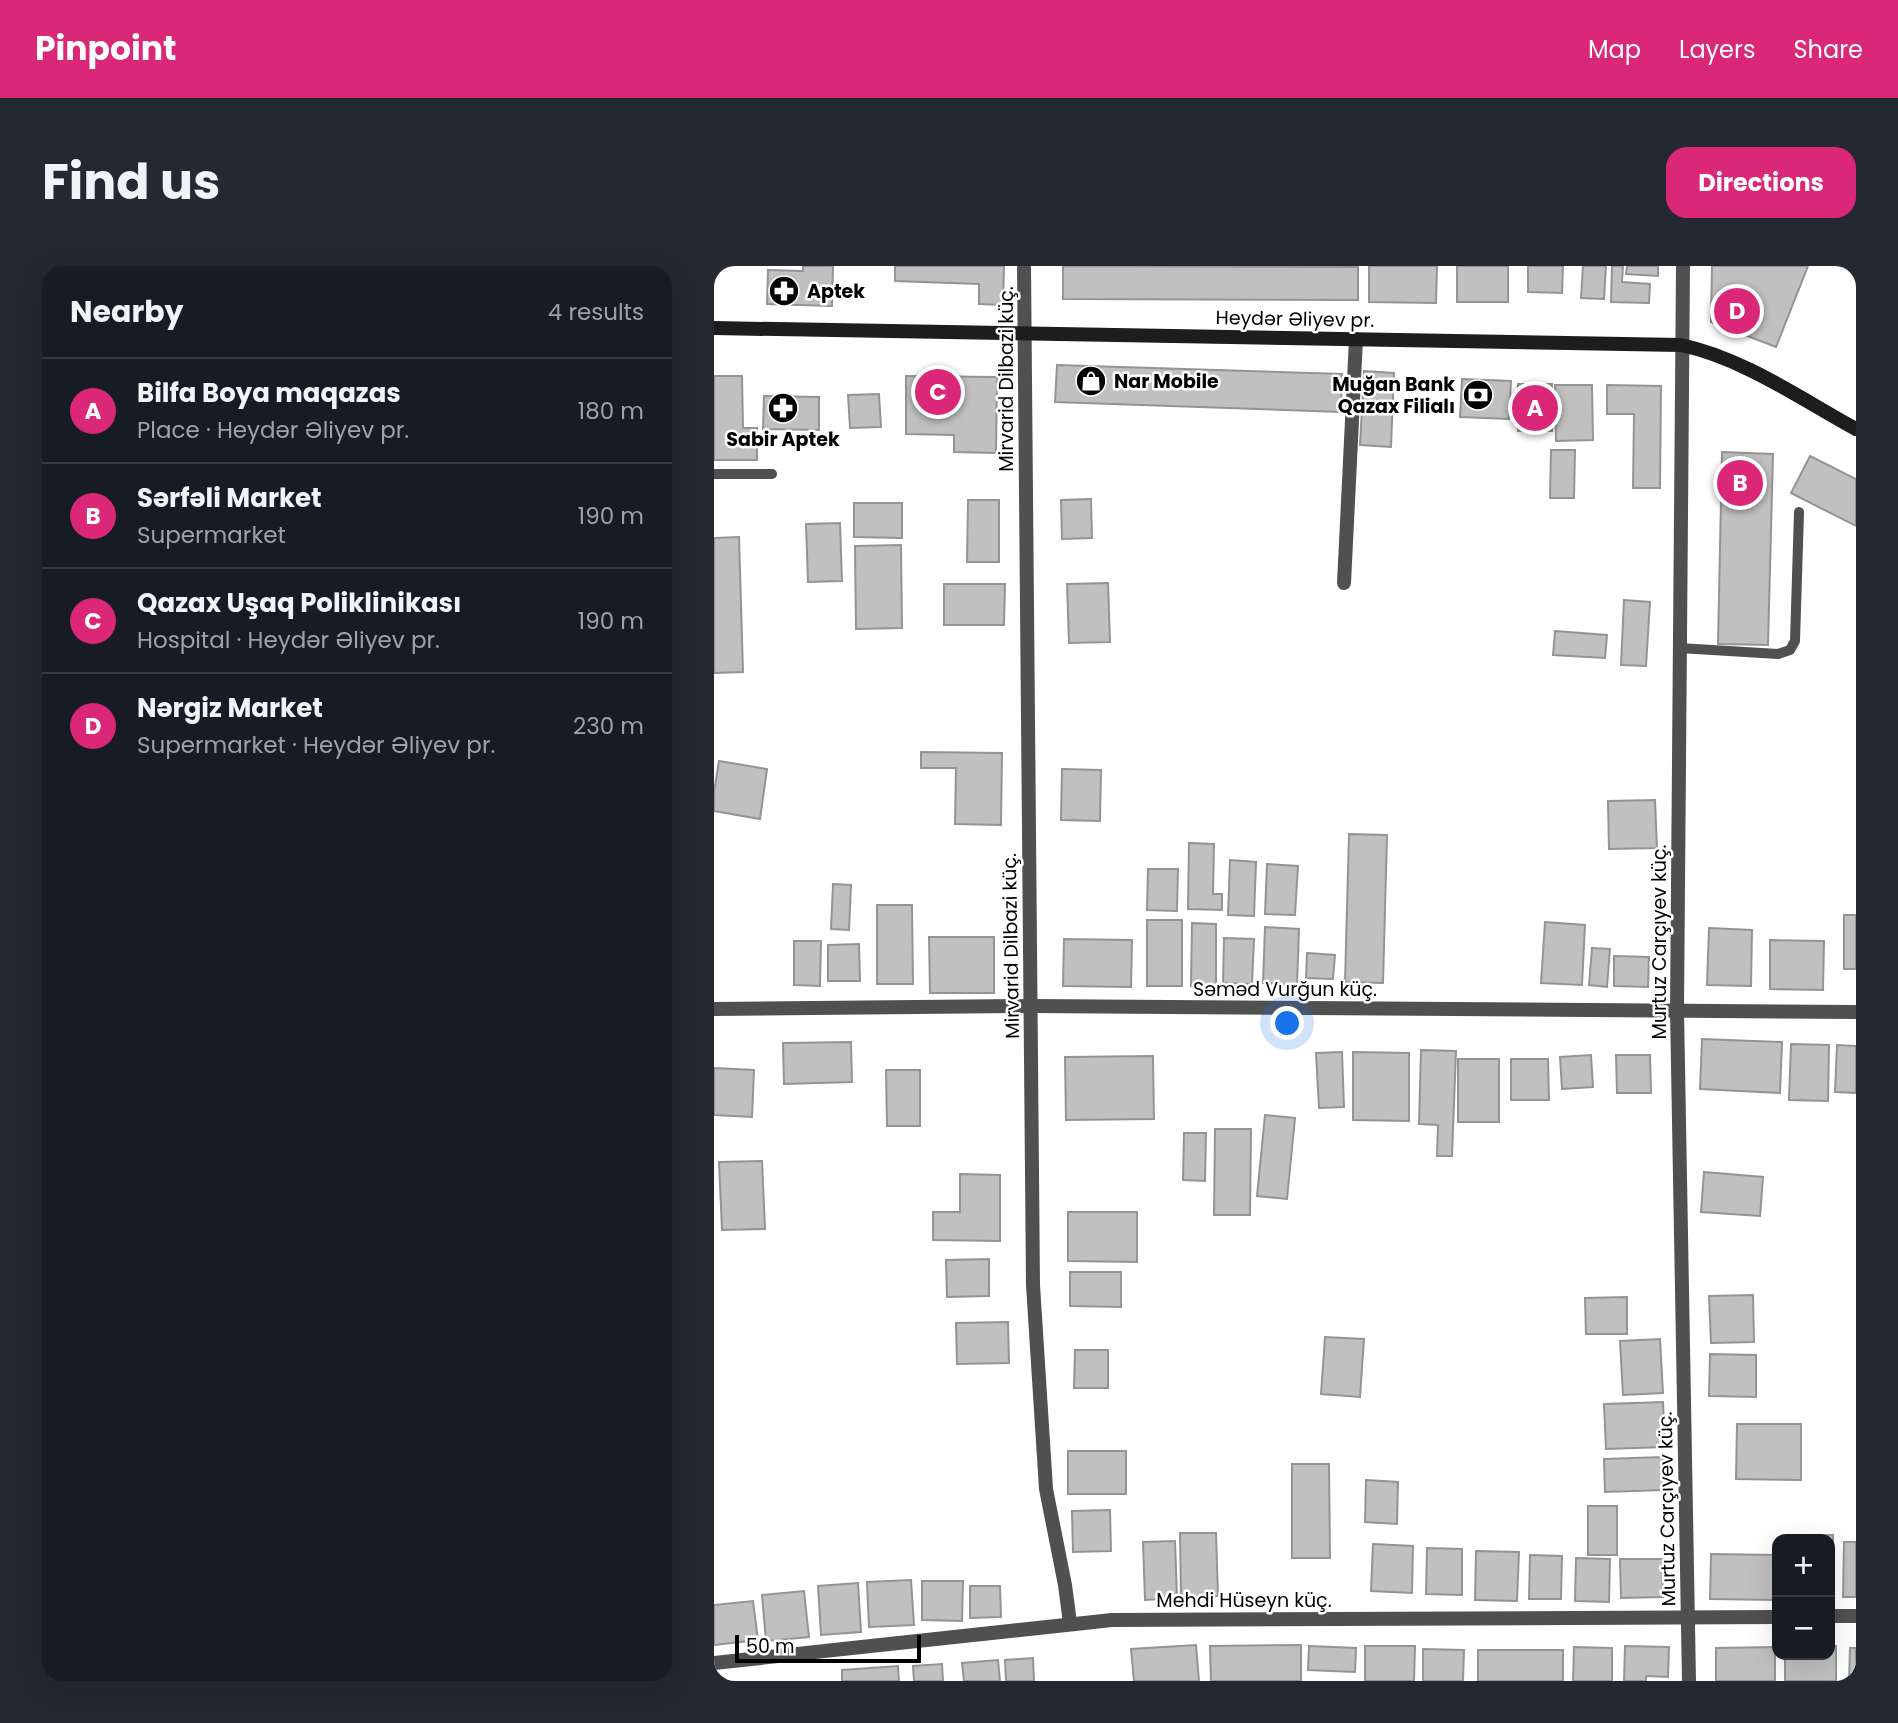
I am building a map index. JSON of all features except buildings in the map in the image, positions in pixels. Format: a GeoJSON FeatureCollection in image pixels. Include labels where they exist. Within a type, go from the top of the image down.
{"type":"FeatureCollection","features":[{"type":"Feature","properties":{"kind":"main road","name":"Heydər Əliyev pr."},"geometry":{"type":"LineString","coordinates":[[714,328],[1681,345],[1708,351],[1733,362],[1856,429]]}},
{"type":"Feature","properties":{"kind":"street","name":"Mirvarid Dilbazi küç."},"geometry":{"type":"LineString","coordinates":[[1024,266],[1033,1285],[1046,1489],[1070,1623]]}},
{"type":"Feature","properties":{"kind":"street","name":"Murtuz Carçıyev küç."},"geometry":{"type":"LineString","coordinates":[[1683,266],[1677,1010],[1689,1681]]}},
{"type":"Feature","properties":{"kind":"street"},"geometry":{"type":"LineString","coordinates":[[1345,583],[1356,339]]}},
{"type":"Feature","properties":{"kind":"street","name":"Səməd Vurğun küç."},"geometry":{"type":"LineString","coordinates":[[714,1009],[1031,1006],[1856,1012]]}},
{"type":"Feature","properties":{"kind":"street"},"geometry":{"type":"LineString","coordinates":[[1835,1616],[1856,1616]]}},
{"type":"Feature","properties":{"kind":"street","name":"Mehdi Hüseyn küç."},"geometry":{"type":"LineString","coordinates":[[714,1663],[1070,1623],[1165,1619],[1772,1617]]}},
{"type":"Feature","properties":{"kind":"lane"},"geometry":{"type":"LineString","coordinates":[[714,474],[772,474]]}},
{"type":"Feature","properties":{"kind":"lane"},"geometry":{"type":"LineString","coordinates":[[1679,648],[1779,654],[1790,650],[1795,641],[1799,512]]}},
{"type":"Feature","properties":{"kind":"place","name":"Aptek"},"geometry":{"type":"Point","coordinates":[784,291]}},
{"type":"Feature","properties":{"kind":"place","name":"Nərgiz Market"},"geometry":{"type":"Point","coordinates":[1737,311]}},
{"type":"Feature","properties":{"kind":"place","name":"Nar Mobile"},"geometry":{"type":"Point","coordinates":[1091,381]}},
{"type":"Feature","properties":{"kind":"place","name":"Qazax Uşaq Poliklinikası"},"geometry":{"type":"Point","coordinates":[938,392]}},
{"type":"Feature","properties":{"kind":"place","name":"Muğan Bank Qazax Filialı"},"geometry":{"type":"Point","coordinates":[1478,395]}},
{"type":"Feature","properties":{"kind":"place","name":"Sabir Aptek"},"geometry":{"type":"Point","coordinates":[783,408]}},
{"type":"Feature","properties":{"kind":"place","name":"Bilfa Boya maqazas"},"geometry":{"type":"Point","coordinates":[1535,408]}},
{"type":"Feature","properties":{"kind":"place","name":"Sərfəli Market"},"geometry":{"type":"Point","coordinates":[1740,483]}}]}
